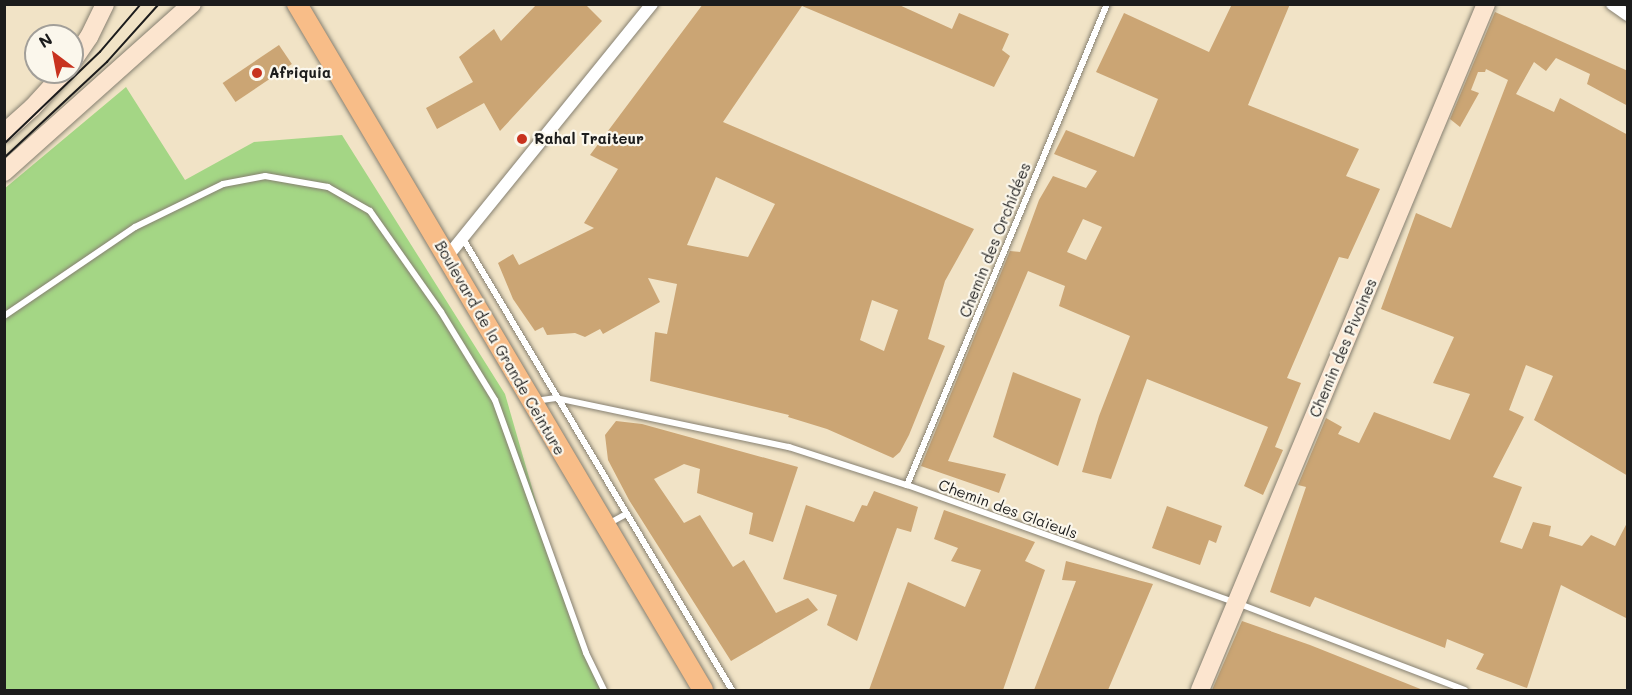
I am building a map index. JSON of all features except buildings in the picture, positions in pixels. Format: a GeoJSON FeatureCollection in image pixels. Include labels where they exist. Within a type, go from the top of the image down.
{"type":"FeatureCollection","features":[{"type":"Feature","properties":{"kind":"main road","name":"Boulevard de la Grande Ceinture"},"geometry":{"type":"LineString","coordinates":[[297,4],[703,690]]}},
{"type":"Feature","properties":{"kind":"street"},"geometry":{"type":"LineString","coordinates":[[84,44],[105,4]]}},
{"type":"Feature","properties":{"kind":"street"},"geometry":{"type":"LineString","coordinates":[[4,171],[192,4]]}},
{"type":"Feature","properties":{"kind":"street"},"geometry":{"type":"LineString","coordinates":[[447,257],[652,4]]}},
{"type":"Feature","properties":{"kind":"street","name":"Chemin des Pivoines"},"geometry":{"type":"LineString","coordinates":[[1200,690],[1486,4]]}},
{"type":"Feature","properties":{"kind":"street"},"geometry":{"type":"LineString","coordinates":[[1611,4],[1628,15]]}},
{"type":"Feature","properties":{"kind":"street"},"geometry":{"type":"LineString","coordinates":[[4,133],[54,84]]}},
{"type":"Feature","properties":{"kind":"lane","name":"Chemin des Orchidées"},"geometry":{"type":"LineString","coordinates":[[907,485],[1107,4]]}},
{"type":"Feature","properties":{"kind":"lane"},"geometry":{"type":"LineString","coordinates":[[4,316],[135,227],[223,184],[265,176],[328,187],[370,211],[441,312],[495,400],[586,653],[604,690]]}},
{"type":"Feature","properties":{"kind":"lane"},"geometry":{"type":"LineString","coordinates":[[463,239],[732,690]]}},
{"type":"Feature","properties":{"kind":"lane","name":"Chemin des Glaïeuls"},"geometry":{"type":"LineString","coordinates":[[530,401],[556,398],[789,447],[907,485],[1237,603],[1465,690]]}},
{"type":"Feature","properties":{"kind":"lane"},"geometry":{"type":"LineString","coordinates":[[605,526],[626,514]]}},
{"type":"Feature","properties":{"kind":"green space"},"geometry":{"type":"Polygon","coordinates":[[[126,87],[185,180],[254,142],[342,135],[505,394],[567,609],[602,690],[5,690],[4,189],[126,87]]]}},
{"type":"Feature","properties":{"kind":"tram line"},"geometry":{"type":"LineString","coordinates":[[4,144],[100,52],[141,4]]}},
{"type":"Feature","properties":{"kind":"tram line"},"geometry":{"type":"LineString","coordinates":[[4,158],[107,62],[159,4]]}},
{"type":"Feature","properties":{"kind":"place","name":"Afriquia"},"geometry":{"type":"Point","coordinates":[257,73]}},
{"type":"Feature","properties":{"kind":"place","name":"Rahal Traiteur"},"geometry":{"type":"Point","coordinates":[522,139]}}]}
